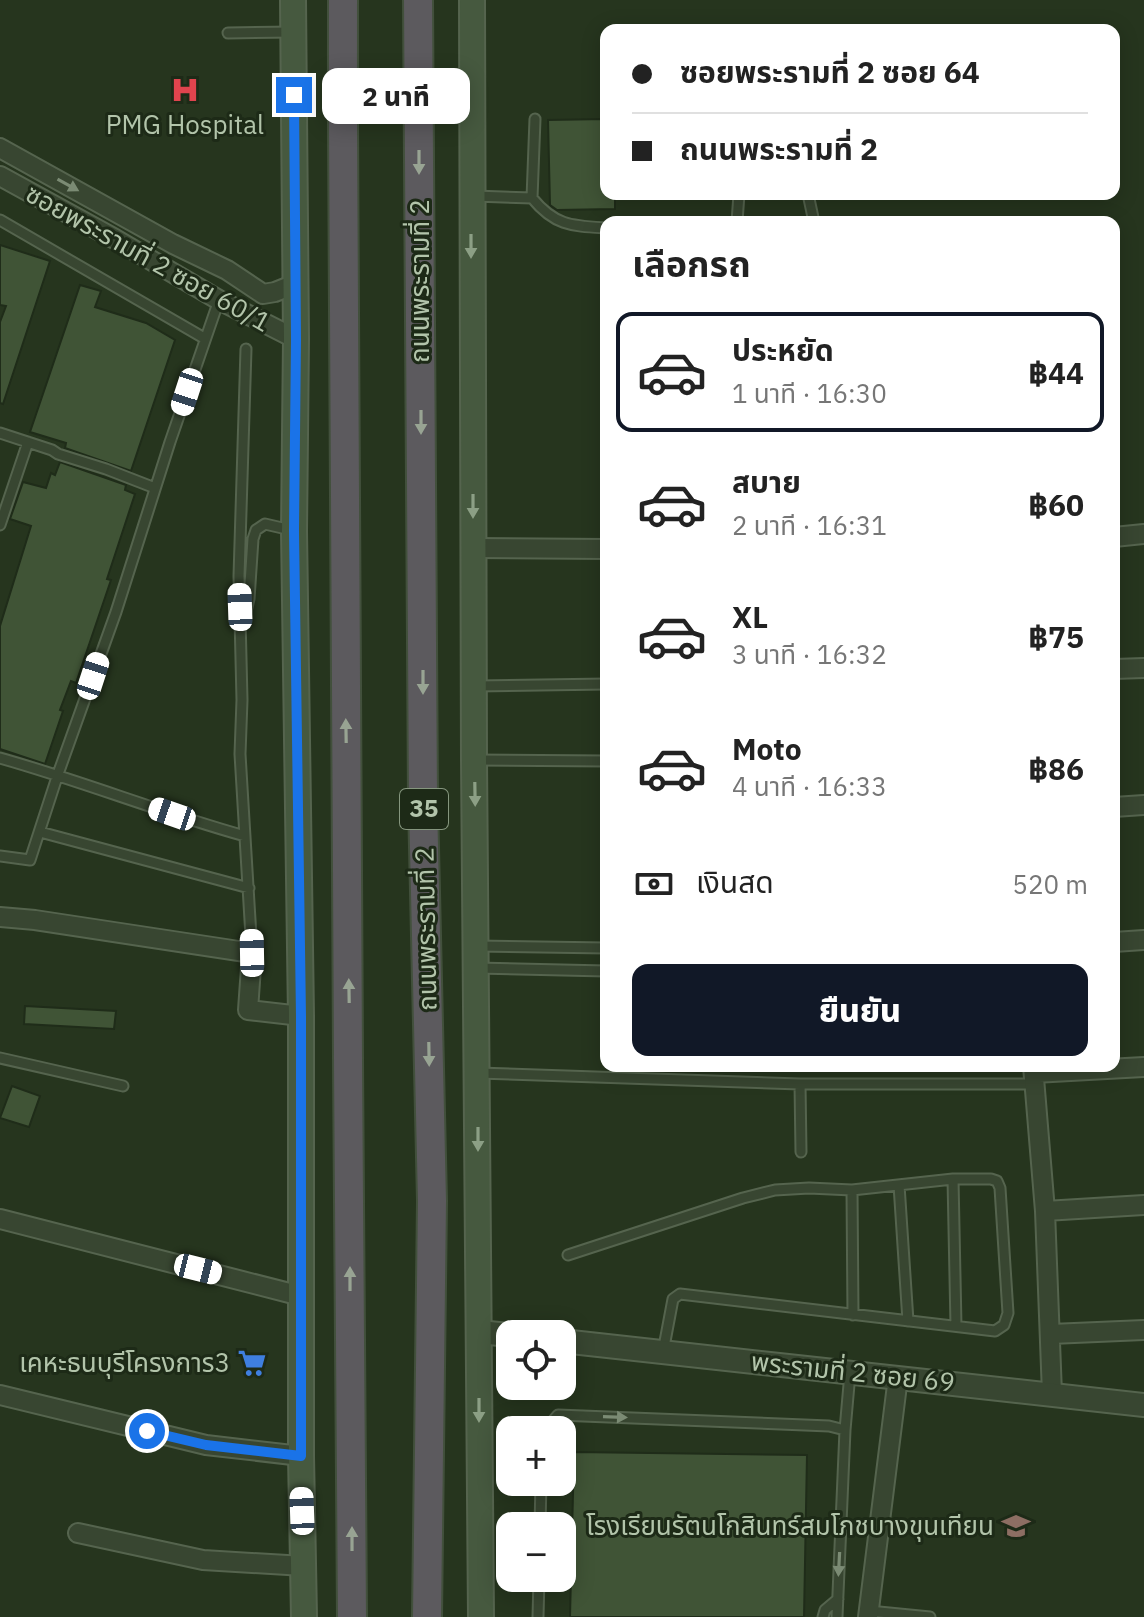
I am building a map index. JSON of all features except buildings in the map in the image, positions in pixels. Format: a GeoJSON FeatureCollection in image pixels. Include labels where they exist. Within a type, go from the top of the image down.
{"type":"FeatureCollection","features":[{"type":"Feature","properties":{"kind":"highway"},"geometry":{"type":"LineString","coordinates":[[343,0],[342,329],[352,1617]]}},
{"type":"Feature","properties":{"kind":"highway","name":"ถนนพระรามที่ 2"},"geometry":{"type":"LineString","coordinates":[[418,0],[423,803],[432,1201],[427,1617]]}},
{"type":"Feature","properties":{"kind":"main road"},"geometry":{"type":"LineString","coordinates":[[293,0],[294,531],[301,1016],[304,1617]]}},
{"type":"Feature","properties":{"kind":"main road","name":"ถนนพระรามที่ 2"},"geometry":{"type":"LineString","coordinates":[[472,0],[481,1617]]}},
{"type":"Feature","properties":{"kind":"street","name":"ซอยพระรามที่ 2 ซอย 60/1"},"geometry":{"type":"LineString","coordinates":[[0,148],[173,244],[227,270],[263,294],[295,284]]}},
{"type":"Feature","properties":{"kind":"street","name":"ซอยพระรามที่ 2 ซอย 60/1"},"geometry":{"type":"LineString","coordinates":[[0,176],[219,300],[296,339]]}},
{"type":"Feature","properties":{"kind":"street"},"geometry":{"type":"LineString","coordinates":[[1120,536],[1144,534]]}},
{"type":"Feature","properties":{"kind":"street"},"geometry":{"type":"LineString","coordinates":[[473,548],[600,549]]}},
{"type":"Feature","properties":{"kind":"street"},"geometry":{"type":"LineString","coordinates":[[1120,669],[1144,668]]}},
{"type":"Feature","properties":{"kind":"street"},"geometry":{"type":"LineString","coordinates":[[1120,807],[1144,805]]}},
{"type":"Feature","properties":{"kind":"street"},"geometry":{"type":"LineString","coordinates":[[0,917],[252,953],[248,1010],[301,1016]]}},
{"type":"Feature","properties":{"kind":"street"},"geometry":{"type":"LineString","coordinates":[[1120,942],[1144,940]]}},
{"type":"Feature","properties":{"kind":"street"},"geometry":{"type":"LineString","coordinates":[[1120,1069],[1144,1067]]}},
{"type":"Feature","properties":{"kind":"street"},"geometry":{"type":"LineString","coordinates":[[1052,1394],[1045,1211],[1034,1075],[1075,1072]]}},
{"type":"Feature","properties":{"kind":"street"},"geometry":{"type":"LineString","coordinates":[[1045,1211],[1144,1205]]}},
{"type":"Feature","properties":{"kind":"street"},"geometry":{"type":"LineString","coordinates":[[0,1219],[301,1296]]}},
{"type":"Feature","properties":{"kind":"street"},"geometry":{"type":"LineString","coordinates":[[1051,1334],[1144,1330]]}},
{"type":"Feature","properties":{"kind":"street"},"geometry":{"type":"LineString","coordinates":[[479,1332],[496,1334]]}},
{"type":"Feature","properties":{"kind":"street","name":"พระรามที่ 2 ซอย 69"},"geometry":{"type":"LineString","coordinates":[[576,1343],[1144,1405]]}},
{"type":"Feature","properties":{"kind":"street"},"geometry":{"type":"LineString","coordinates":[[868,1614],[898,1377]]}},
{"type":"Feature","properties":{"kind":"street"},"geometry":{"type":"LineString","coordinates":[[0,1395],[206,1445],[301,1456]]}},
{"type":"Feature","properties":{"kind":"street"},"geometry":{"type":"LineString","coordinates":[[78,1533],[203,1560],[304,1566]]}},
{"type":"Feature","properties":{"kind":"lane"},"geometry":{"type":"LineString","coordinates":[[228,33],[293,32]]}},
{"type":"Feature","properties":{"kind":"lane"},"geometry":{"type":"LineString","coordinates":[[535,119],[532,198],[557,221],[573,226],[600,228]]}},
{"type":"Feature","properties":{"kind":"lane"},"geometry":{"type":"LineString","coordinates":[[471,196],[532,198]]}},
{"type":"Feature","properties":{"kind":"lane"},"geometry":{"type":"LineString","coordinates":[[0,220],[204,338]]}},
{"type":"Feature","properties":{"kind":"lane"},"geometry":{"type":"LineString","coordinates":[[0,856],[30,860],[219,300]]}},
{"type":"Feature","properties":{"kind":"lane"},"geometry":{"type":"LineString","coordinates":[[246,349],[240,517],[240,754],[252,953]]}},
{"type":"Feature","properties":{"kind":"lane"},"geometry":{"type":"LineString","coordinates":[[0,433],[155,488]]}},
{"type":"Feature","properties":{"kind":"lane"},"geometry":{"type":"LineString","coordinates":[[0,525],[28,442]]}},
{"type":"Feature","properties":{"kind":"lane"},"geometry":{"type":"LineString","coordinates":[[241,638],[249,599],[254,533],[265,524],[294,531]]}},
{"type":"Feature","properties":{"kind":"lane"},"geometry":{"type":"LineString","coordinates":[[474,687],[600,684]]}},
{"type":"Feature","properties":{"kind":"lane"},"geometry":{"type":"LineString","coordinates":[[0,758],[245,836]]}},
{"type":"Feature","properties":{"kind":"lane"},"geometry":{"type":"LineString","coordinates":[[474,760],[600,761]]}},
{"type":"Feature","properties":{"kind":"lane"},"geometry":{"type":"LineString","coordinates":[[40,832],[249,888]]}},
{"type":"Feature","properties":{"kind":"lane"},"geometry":{"type":"LineString","coordinates":[[477,957],[600,948]]}},
{"type":"Feature","properties":{"kind":"lane"},"geometry":{"type":"LineString","coordinates":[[477,957],[600,970]]}},
{"type":"Feature","properties":{"kind":"lane"},"geometry":{"type":"LineString","coordinates":[[0,1058],[123,1086]]}},
{"type":"Feature","properties":{"kind":"lane"},"geometry":{"type":"LineString","coordinates":[[478,1073],[800,1084],[1034,1075]]}},
{"type":"Feature","properties":{"kind":"lane"},"geometry":{"type":"LineString","coordinates":[[800,1084],[801,1152]]}},
{"type":"Feature","properties":{"kind":"lane"},"geometry":{"type":"LineString","coordinates":[[953,1179],[956,1326]]}},
{"type":"Feature","properties":{"kind":"lane"},"geometry":{"type":"LineString","coordinates":[[568,1255],[765,1193],[809,1188],[852,1190],[953,1179],[997,1181],[1000,1188],[1008,1313],[1004,1325],[995,1331],[680,1294],[673,1299],[663,1352]]}},
{"type":"Feature","properties":{"kind":"lane"},"geometry":{"type":"LineString","coordinates":[[899,1185],[908,1321]]}},
{"type":"Feature","properties":{"kind":"lane"},"geometry":{"type":"LineString","coordinates":[[852,1190],[853,1315]]}},
{"type":"Feature","properties":{"kind":"lane"},"geometry":{"type":"LineString","coordinates":[[837,1617],[845,1430],[851,1372]]}},
{"type":"Feature","properties":{"kind":"lane"},"geometry":{"type":"LineString","coordinates":[[557,1416],[829,1426],[845,1430]]}},
{"type":"Feature","properties":{"kind":"lane"},"geometry":{"type":"LineString","coordinates":[[538,1617],[539,1592]]}},
{"type":"Feature","properties":{"kind":"lane"},"geometry":{"type":"LineString","coordinates":[[823,1617],[825,1610],[838,1599]]}},
{"type":"Feature","properties":{"kind":"lane"},"geometry":{"type":"LineString","coordinates":[[868,1614],[930,1617]]}},
{"type":"Feature","properties":{"kind":"place","name":"PMG Hospital"},"geometry":{"type":"Point","coordinates":[185,90]}},
{"type":"Feature","properties":{"kind":"place","name":"เคหะธนบุรีโครงการ3"},"geometry":{"type":"Point","coordinates":[252,1363]}},
{"type":"Feature","properties":{"kind":"place","name":"โรงเรียนรัตนโกสินทร์สมโภชบางขุนเทียน"},"geometry":{"type":"Point","coordinates":[1016,1526]}},
{"type":"Feature","properties":{"kind":"route"},"geometry":{"type":"LineString","coordinates":[[147,1431],[206,1445],[301,1456],[294,95]]}}]}
